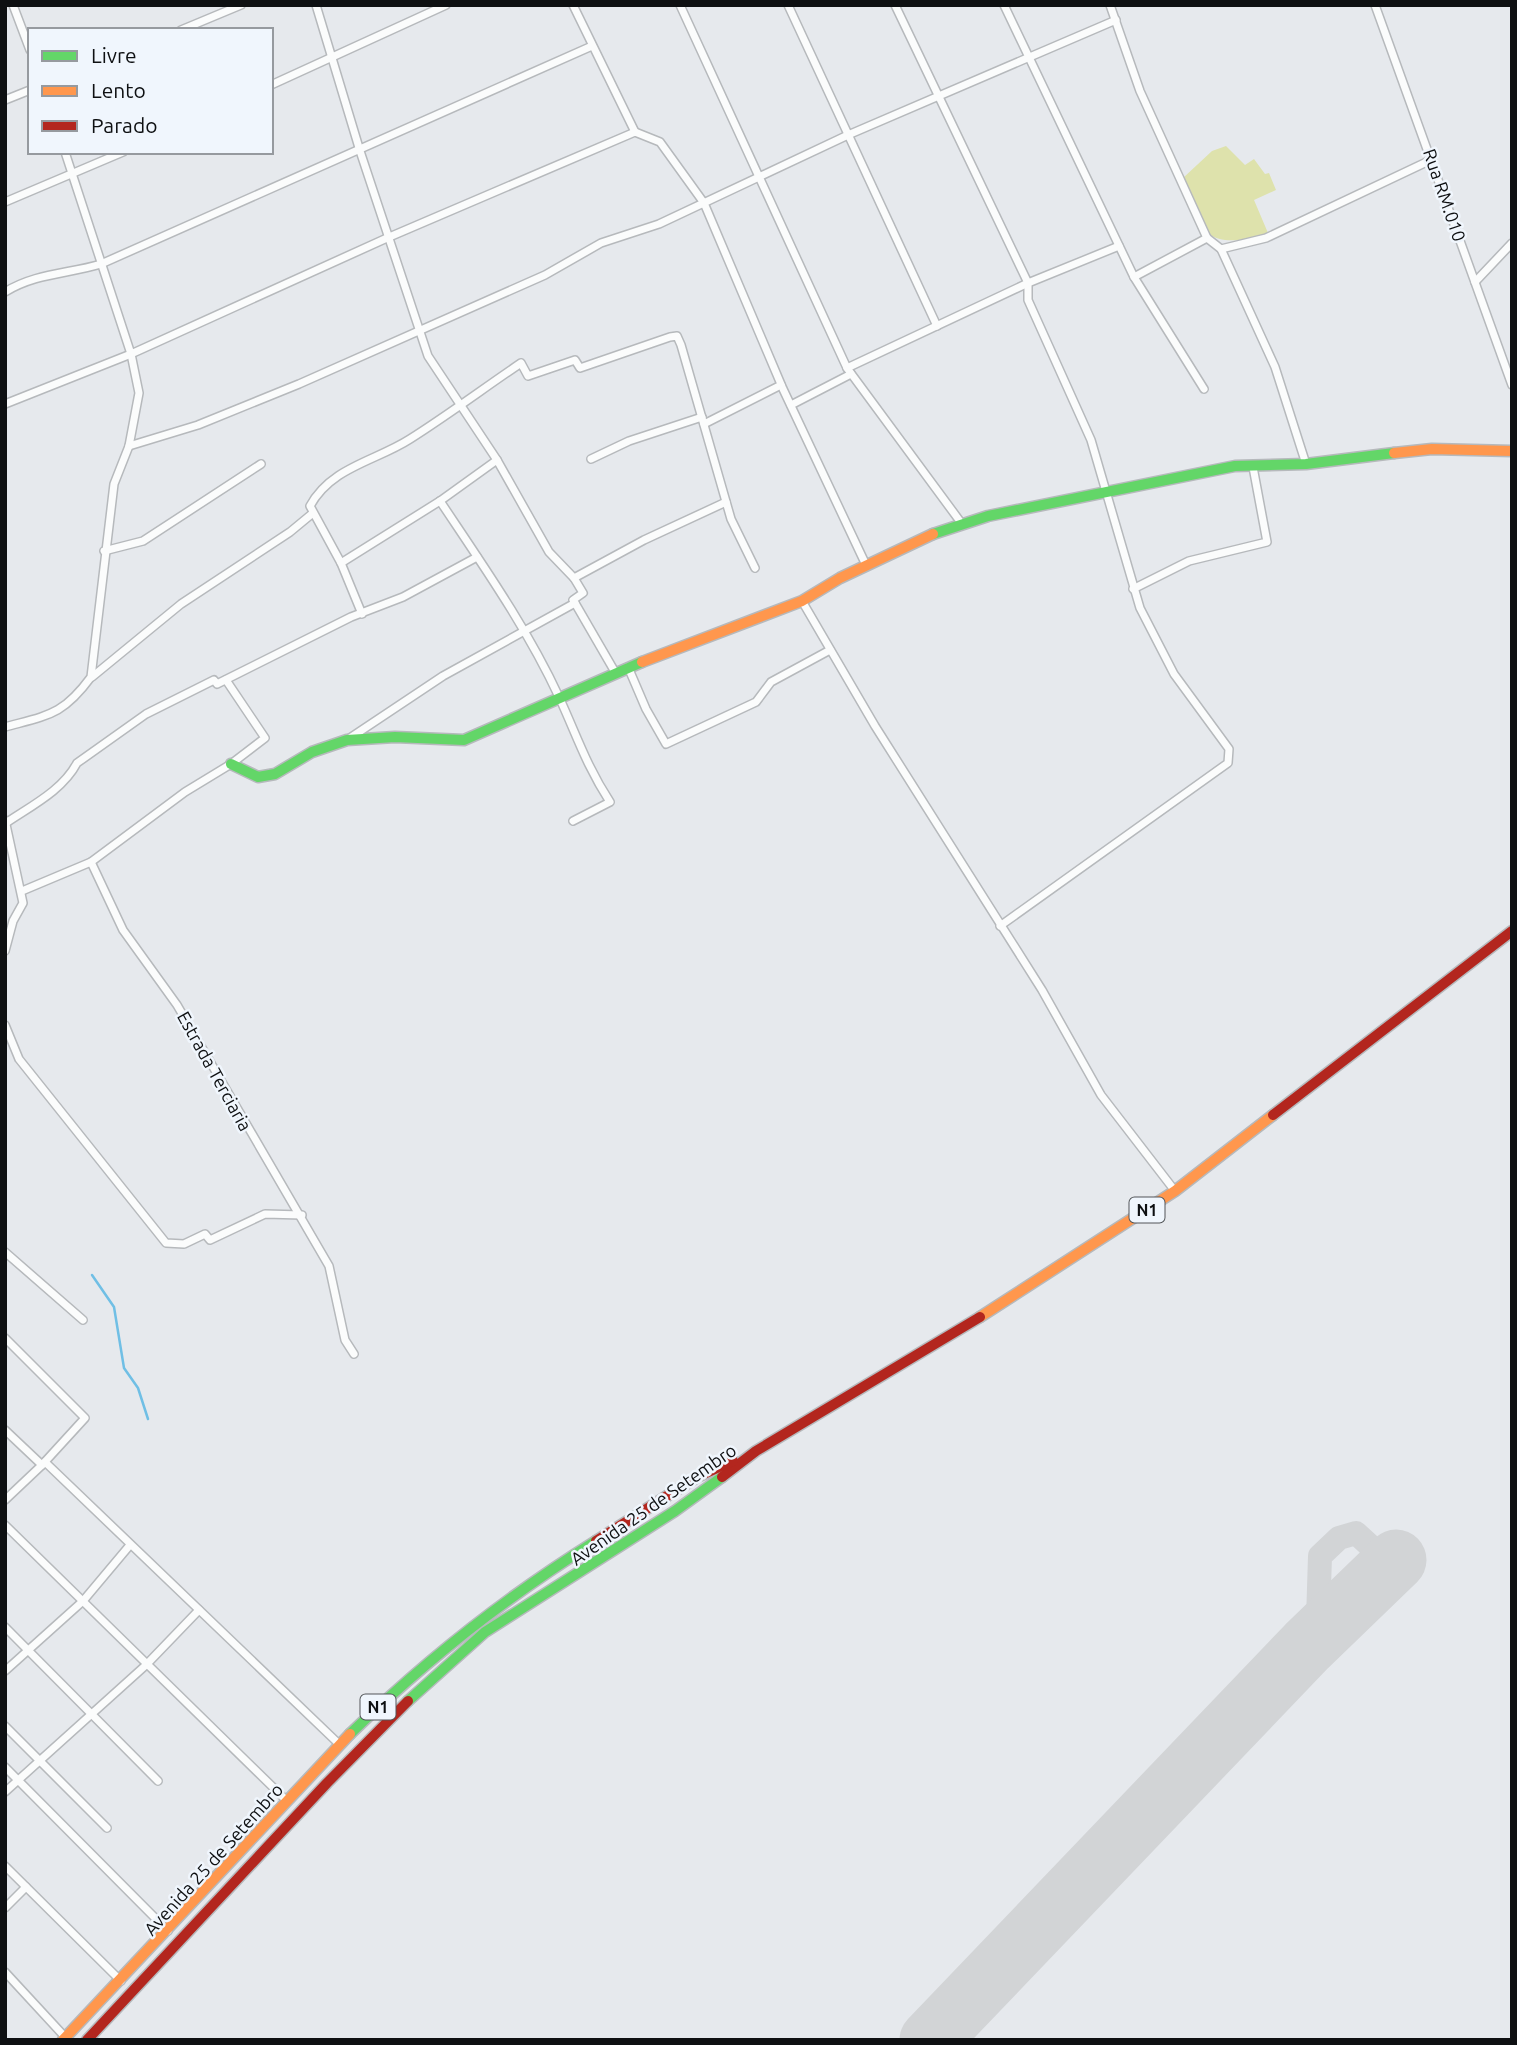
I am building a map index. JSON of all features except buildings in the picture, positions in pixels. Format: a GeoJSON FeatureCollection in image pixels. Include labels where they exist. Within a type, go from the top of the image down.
{"type":"FeatureCollection","features":[{"type":"Feature","properties":{"kind":"main road"},"geometry":{"type":"LineString","coordinates":[[231,764],[258,777],[275,774],[312,752],[346,740],[395,737],[464,740],[615,672],[802,601],[866,565],[951,528],[979,519],[1167,477],[1235,466],[1306,464],[1432,449],[1512,452]]}},
{"type":"Feature","properties":{"kind":"main road"},"geometry":{"type":"LineString","coordinates":[[951,528],[979,519]]}},
{"type":"Feature","properties":{"kind":"main road","name":"N1"},"geometry":{"type":"LineString","coordinates":[[757,1451],[1017,1294],[1175,1191],[1512,931]]}},
{"type":"Feature","properties":{"kind":"main road","name":"Avenida 25 de Setembro"},"geometry":{"type":"LineString","coordinates":[[64,2039],[169,1931],[340,1745],[407,1680],[491,1611],[697,1477],[757,1451]]}},
{"type":"Feature","properties":{"kind":"main road","name":"Avenida 25 de Setembro"},"geometry":{"type":"LineString","coordinates":[[87,2040],[327,1783],[445,1666],[485,1632],[675,1511],[757,1451]]}},
{"type":"Feature","properties":{"kind":"street"},"geometry":{"type":"LineString","coordinates":[[13,5],[28,45]]}},
{"type":"Feature","properties":{"kind":"street"},"geometry":{"type":"LineString","coordinates":[[186,28],[241,5]]}},
{"type":"Feature","properties":{"kind":"street"},"geometry":{"type":"LineString","coordinates":[[316,5],[387,238],[428,356],[497,460],[549,552],[574,578],[583,593],[573,600],[615,672]]}},
{"type":"Feature","properties":{"kind":"street"},"geometry":{"type":"LineString","coordinates":[[273,84],[446,5]]}},
{"type":"Feature","properties":{"kind":"street"},"geometry":{"type":"LineString","coordinates":[[680,5],[849,371],[962,524]]}},
{"type":"Feature","properties":{"kind":"street"},"geometry":{"type":"LineString","coordinates":[[788,5],[937,326]]}},
{"type":"Feature","properties":{"kind":"street"},"geometry":{"type":"LineString","coordinates":[[895,5],[1028,283],[1028,300],[1091,440],[1133,589],[1174,674],[1229,749],[1228,762],[1000,926]]}},
{"type":"Feature","properties":{"kind":"street"},"geometry":{"type":"LineString","coordinates":[[1004,5],[1134,276],[1204,389]]}},
{"type":"Feature","properties":{"kind":"street"},"geometry":{"type":"LineString","coordinates":[[1110,5],[1140,91],[1207,238],[1221,249],[1275,367],[1306,464]]}},
{"type":"Feature","properties":{"kind":"street","name":"Rua RM.010"},"geometry":{"type":"LineString","coordinates":[[1375,5],[1433,159],[1512,385]]}},
{"type":"Feature","properties":{"kind":"street"},"geometry":{"type":"LineString","coordinates":[[576,6],[635,132],[660,142],[704,202],[781,385],[866,565]]}},
{"type":"Feature","properties":{"kind":"street"},"geometry":{"type":"LineString","coordinates":[[129,446],[198,425],[287,389],[545,275],[601,243],[627,237],[848,135],[1116,20]]}},
{"type":"Feature","properties":{"kind":"street"},"geometry":{"type":"LineString","coordinates":[[5,292],[34,277],[68,274],[101,264],[593,46]]}},
{"type":"Feature","properties":{"kind":"street"},"geometry":{"type":"LineString","coordinates":[[5,100],[28,91]]}},
{"type":"Feature","properties":{"kind":"street"},"geometry":{"type":"LineString","coordinates":[[5,404],[131,354],[387,238],[635,132]]}},
{"type":"Feature","properties":{"kind":"street"},"geometry":{"type":"LineString","coordinates":[[66,154],[131,354],[139,393],[129,446],[114,484],[91,677]]}},
{"type":"Feature","properties":{"kind":"street"},"geometry":{"type":"LineString","coordinates":[[5,202],[119,154]]}},
{"type":"Feature","properties":{"kind":"street"},"geometry":{"type":"LineString","coordinates":[[1221,249],[1266,238],[1433,159]]}},
{"type":"Feature","properties":{"kind":"street"},"geometry":{"type":"LineString","coordinates":[[1134,276],[1207,238]]}},
{"type":"Feature","properties":{"kind":"street"},"geometry":{"type":"LineString","coordinates":[[1475,282],[1512,243]]}},
{"type":"Feature","properties":{"kind":"street"},"geometry":{"type":"LineString","coordinates":[[791,405],[849,371],[937,326],[1028,283],[1119,246]]}},
{"type":"Feature","properties":{"kind":"street"},"geometry":{"type":"LineString","coordinates":[[362,614],[341,563],[310,506],[319,489],[370,456],[407,441],[521,363],[528,376],[575,360],[580,368],[677,336],[726,502],[755,568]]}},
{"type":"Feature","properties":{"kind":"street"},"geometry":{"type":"LineString","coordinates":[[591,459],[629,441],[703,421],[781,385]]}},
{"type":"Feature","properties":{"kind":"street"},"geometry":{"type":"LineString","coordinates":[[341,563],[440,501],[497,460]]}},
{"type":"Feature","properties":{"kind":"street"},"geometry":{"type":"LineString","coordinates":[[104,551],[143,541],[261,464]]}},
{"type":"Feature","properties":{"kind":"street"},"geometry":{"type":"LineString","coordinates":[[1133,589],[1189,561],[1267,542],[1253,467]]}},
{"type":"Feature","properties":{"kind":"street"},"geometry":{"type":"LineString","coordinates":[[440,501],[524,632],[559,696],[580,750],[610,802],[573,821]]}},
{"type":"Feature","properties":{"kind":"street"},"geometry":{"type":"LineString","coordinates":[[574,578],[644,540],[726,502]]}},
{"type":"Feature","properties":{"kind":"street"},"geometry":{"type":"LineString","coordinates":[[5,727],[51,715],[72,703],[91,677],[159,620],[290,532],[313,513]]}},
{"type":"Feature","properties":{"kind":"street"},"geometry":{"type":"LineString","coordinates":[[5,951],[13,921],[23,902],[6,821],[55,788],[71,774],[77,763],[146,714],[214,680],[217,684],[226,680],[477,558]]}},
{"type":"Feature","properties":{"kind":"street"},"geometry":{"type":"LineString","coordinates":[[802,601],[1000,926],[1042,990],[1101,1094],[1175,1191]]}},
{"type":"Feature","properties":{"kind":"street"},"geometry":{"type":"LineString","coordinates":[[346,740],[443,676],[575,603]]}},
{"type":"Feature","properties":{"kind":"street"},"geometry":{"type":"LineString","coordinates":[[628,667],[646,709],[666,744],[756,702],[771,682],[830,650]]}},
{"type":"Feature","properties":{"kind":"street"},"geometry":{"type":"LineString","coordinates":[[22,891],[91,862],[185,792],[231,764],[265,738],[226,680]]}},
{"type":"Feature","properties":{"kind":"street","name":"Estrada Terciaria"},"geometry":{"type":"LineString","coordinates":[[91,862],[123,930],[177,1005],[256,1143],[302,1215],[329,1266],[345,1340],[354,1354]]}},
{"type":"Feature","properties":{"kind":"street"},"geometry":{"type":"LineString","coordinates":[[5,1025],[19,1059],[166,1243],[184,1244],[205,1234],[211,1240],[265,1214],[302,1215]]}},
{"type":"Feature","properties":{"kind":"street"},"geometry":{"type":"LineString","coordinates":[[5,1252],[83,1320]]}},
{"type":"Feature","properties":{"kind":"street"},"geometry":{"type":"LineString","coordinates":[[5,1338],[85,1418],[44,1464],[5,1500]]}},
{"type":"Feature","properties":{"kind":"street"},"geometry":{"type":"LineString","coordinates":[[5,1430],[340,1745]]}},
{"type":"Feature","properties":{"kind":"street"},"geometry":{"type":"LineString","coordinates":[[5,1525],[287,1801]]}},
{"type":"Feature","properties":{"kind":"street"},"geometry":{"type":"LineString","coordinates":[[5,1671],[83,1601],[130,1545]]}},
{"type":"Feature","properties":{"kind":"street"},"geometry":{"type":"LineString","coordinates":[[5,1791],[89,1713],[146,1665],[199,1610]]}},
{"type":"Feature","properties":{"kind":"street"},"geometry":{"type":"LineString","coordinates":[[5,1627],[158,1781]]}},
{"type":"Feature","properties":{"kind":"street"},"geometry":{"type":"LineString","coordinates":[[5,1726],[107,1828]]}},
{"type":"Feature","properties":{"kind":"street"},"geometry":{"type":"LineString","coordinates":[[5,1767],[169,1931]]}},
{"type":"Feature","properties":{"kind":"street"},"geometry":{"type":"LineString","coordinates":[[5,1866],[121,1981]]}},
{"type":"Feature","properties":{"kind":"street"},"geometry":{"type":"LineString","coordinates":[[5,1908],[26,1887]]}},
{"type":"Feature","properties":{"kind":"street"},"geometry":{"type":"LineString","coordinates":[[5,1972],[64,2039]]}},
{"type":"Feature","properties":{"kind":"green space"},"geometry":{"type":"Polygon","coordinates":[[[1226,146],[1245,165],[1254,159],[1265,174],[1269,173],[1276,190],[1254,200],[1268,233],[1229,240],[1208,233],[1183,178],[1212,151],[1226,146]]]}},
{"type":"Feature","properties":{"kind":"waterway"},"geometry":{"type":"LineString","coordinates":[[92,1275],[114,1307],[124,1368],[138,1388],[148,1419]]}},
{"type":"Feature","properties":{"kind":"taxiway"},"geometry":{"type":"LineString","coordinates":[[1307,1646],[1318,1620],[1320,1556],[1339,1538],[1356,1533],[1391,1565]]}},
{"type":"Feature","properties":{"kind":"runway"},"geometry":{"type":"LineString","coordinates":[[930,2040],[1307,1646],[1396,1560]]}},
{"type":"Feature","properties":{"kind":"traffic: fast"},"geometry":{"type":"LineString","coordinates":[[933,534],[988,516],[1235,466],[1306,464],[1394,453]]}},
{"type":"Feature","properties":{"kind":"traffic: fast"},"geometry":{"type":"LineString","coordinates":[[231,764],[258,777],[275,774],[312,752],[347,740],[395,737],[464,740],[642,662]]}},
{"type":"Feature","properties":{"kind":"traffic: fast"},"geometry":{"type":"LineString","coordinates":[[408,1701],[485,1632],[675,1511],[722,1477]]}},
{"type":"Feature","properties":{"kind":"traffic: fast"},"geometry":{"type":"LineString","coordinates":[[350,1734],[408,1680],[468,1631],[530,1584],[596,1541]]}},
{"type":"Feature","properties":{"kind":"traffic: slow"},"geometry":{"type":"LineString","coordinates":[[1394,453],[1432,449],[1512,451]]}},
{"type":"Feature","properties":{"kind":"traffic: slow"},"geometry":{"type":"LineString","coordinates":[[642,662],[802,601],[840,578],[933,534]]}},
{"type":"Feature","properties":{"kind":"traffic: slow"},"geometry":{"type":"LineString","coordinates":[[980,1317],[1175,1191],[1273,1115]]}},
{"type":"Feature","properties":{"kind":"traffic: slow"},"geometry":{"type":"LineString","coordinates":[[63,2040],[350,1734]]}},
{"type":"Feature","properties":{"kind":"traffic: jam"},"geometry":{"type":"LineString","coordinates":[[1273,1115],[1512,931]]}},
{"type":"Feature","properties":{"kind":"traffic: jam"},"geometry":{"type":"LineString","coordinates":[[722,1477],[756,1451],[980,1317]]}},
{"type":"Feature","properties":{"kind":"traffic: jam"},"geometry":{"type":"LineString","coordinates":[[596,1541],[697,1477],[733,1461]]}},
{"type":"Feature","properties":{"kind":"traffic: jam"},"geometry":{"type":"LineString","coordinates":[[87,2040],[327,1783],[408,1701]]}}]}
